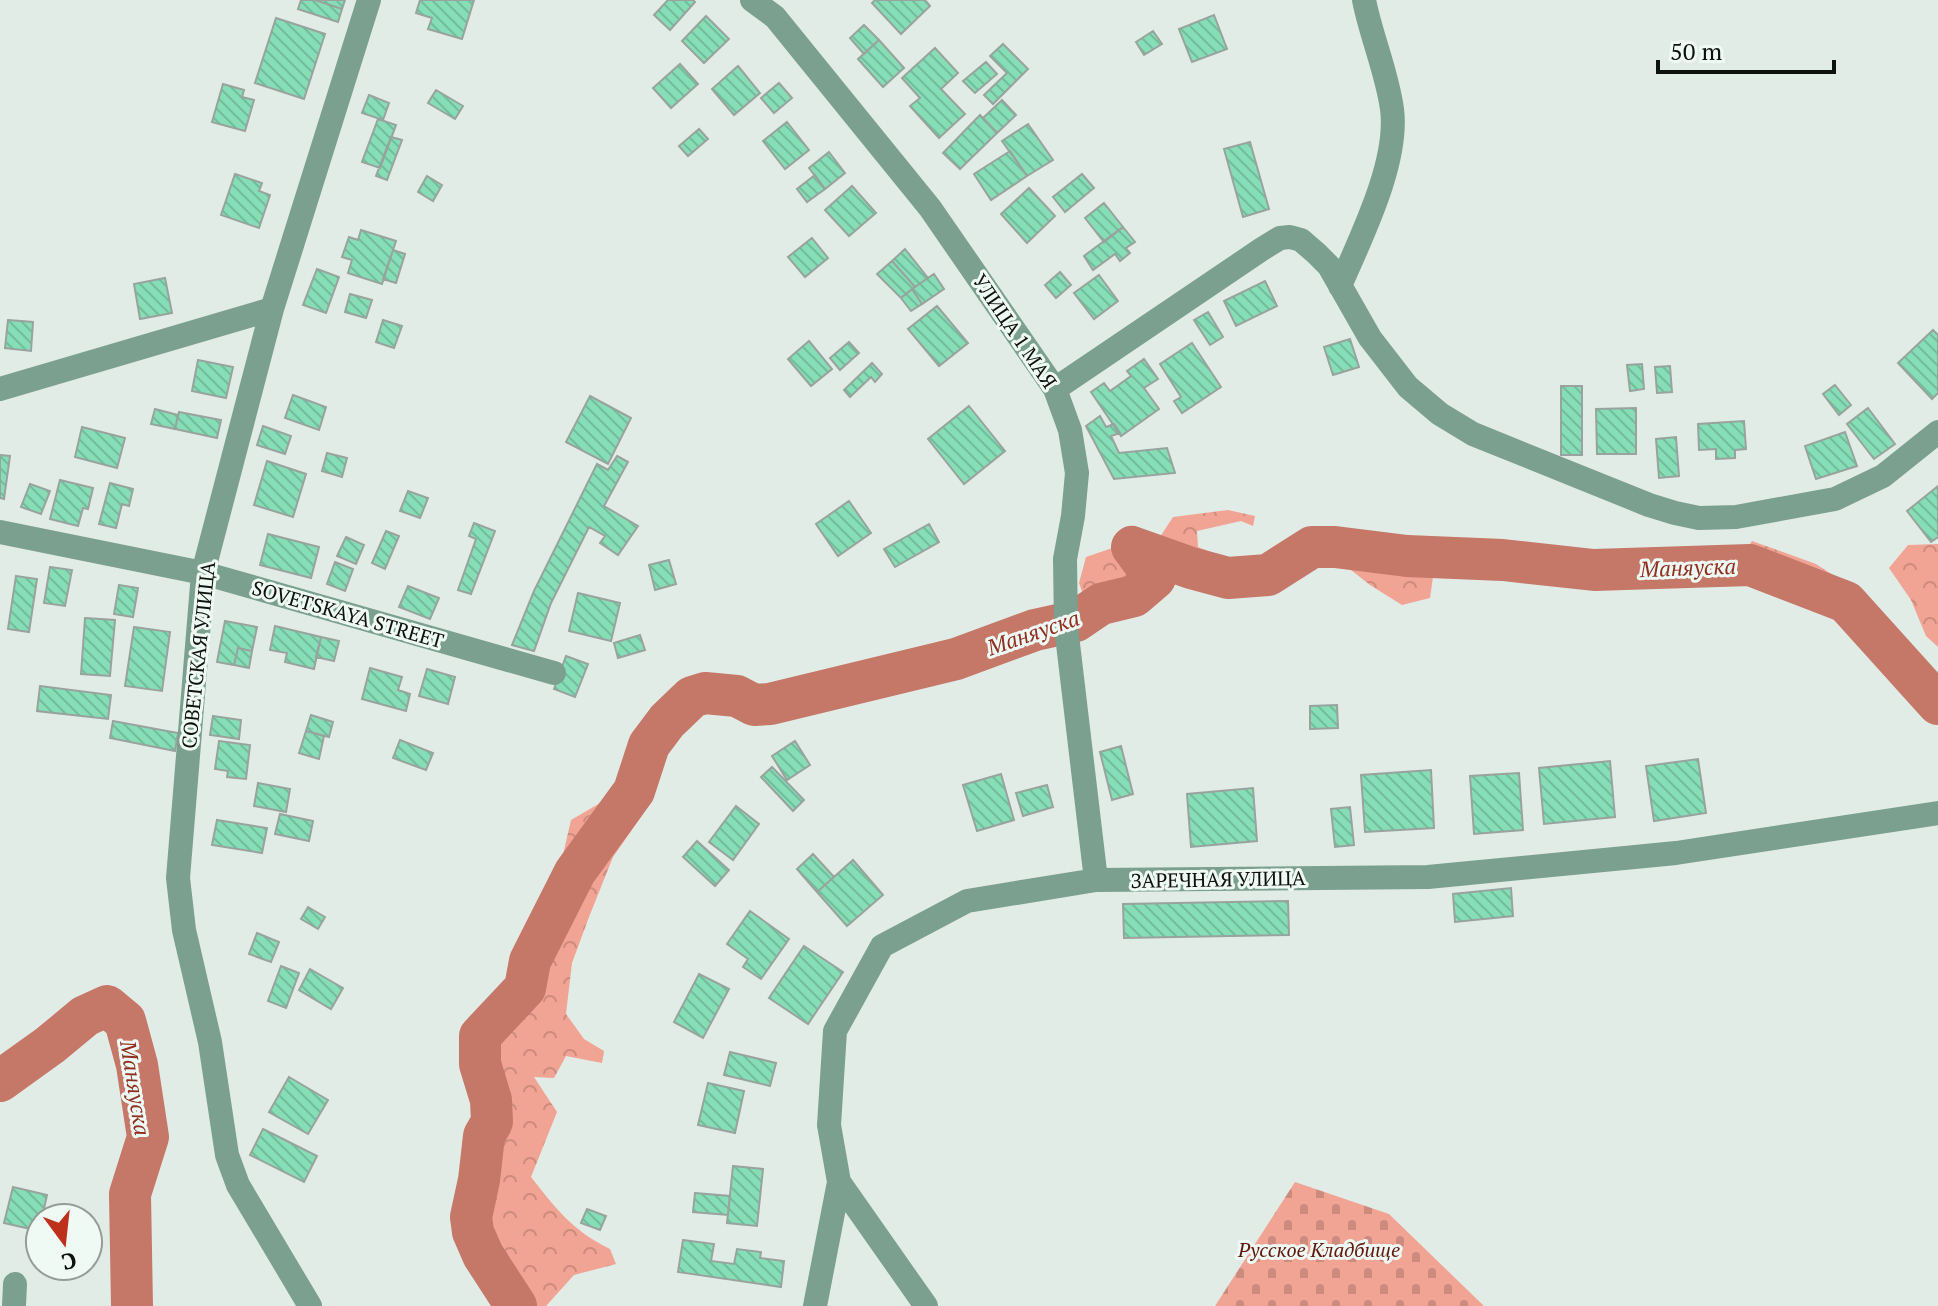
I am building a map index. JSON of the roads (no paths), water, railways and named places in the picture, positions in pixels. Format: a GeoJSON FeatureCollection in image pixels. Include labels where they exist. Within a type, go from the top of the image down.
{"type":"FeatureCollection","features":[{"type":"Feature","properties":{"kind":"street","name":"СОВЕТСКАЯ УЛИЦА"},"geometry":{"type":"LineString","coordinates":[[310,1306],[238,1185],[227,1155],[210,1042],[184,930],[178,878],[203,573],[272,309],[369,0]]}},
{"type":"Feature","properties":{"kind":"street","name":"УЛИЦА 1 МАЯ"},"geometry":{"type":"LineString","coordinates":[[752,0],[775,17],[930,208],[1055,389],[1070,430],[1077,473],[1065,559],[1066,627],[1096,880]]}},
{"type":"Feature","properties":{"kind":"street"},"geometry":{"type":"LineString","coordinates":[[1340,286],[1374,207],[1389,152],[1392,110],[1364,0]]}},
{"type":"Feature","properties":{"kind":"street"},"geometry":{"type":"LineString","coordinates":[[1055,389],[1280,238],[1290,237],[1301,240],[1329,266],[1370,338],[1408,387],[1440,414],[1473,434],[1649,505],[1699,518],[1736,517],[1835,499],[1883,476],[1938,432]]}},
{"type":"Feature","properties":{"kind":"street"},"geometry":{"type":"LineString","coordinates":[[0,389],[272,309]]}},
{"type":"Feature","properties":{"kind":"street","name":"SOVETSKAYA STREET"},"geometry":{"type":"LineString","coordinates":[[0,532],[203,573],[554,673]]}},
{"type":"Feature","properties":{"kind":"street","name":"ЗАРЕЧНАЯ УЛИЦА"},"geometry":{"type":"LineString","coordinates":[[815,1306],[839,1182],[829,1125],[835,1031],[882,946],[967,901],[1096,880],[1428,877],[1676,853],[1938,813]]}},
{"type":"Feature","properties":{"kind":"street"},"geometry":{"type":"LineString","coordinates":[[839,1182],[926,1306]]}},
{"type":"Feature","properties":{"kind":"waterway","name":"Маняуска"},"geometry":{"type":"LineString","coordinates":[[516,1306],[483,1255],[473,1232],[471,1217],[484,1136],[492,1122],[491,1100],[480,1064],[480,1036],[525,988],[530,961],[575,872],[634,791],[649,745],[667,721],[692,697],[705,693],[737,696],[754,705],[770,704],[956,659],[1035,630],[1076,621],[1101,604],[1134,596],[1155,578],[1132,547],[1228,578],[1268,575],[1312,547],[1335,547],[1407,556],[1503,560],[1594,570],[1750,565],[1846,602],[1938,704]]}},
{"type":"Feature","properties":{"kind":"waterway","name":"Маняуска"},"geometry":{"type":"LineString","coordinates":[[0,1081],[85,1016],[107,1006],[125,1021],[137,1065],[148,1137],[130,1194],[132,1306]]}},
{"type":"Feature","properties":{"kind":"park label","name":"Русское Кладбище"},"geometry":{"type":"Point","coordinates":[1319,1249]}}]}
